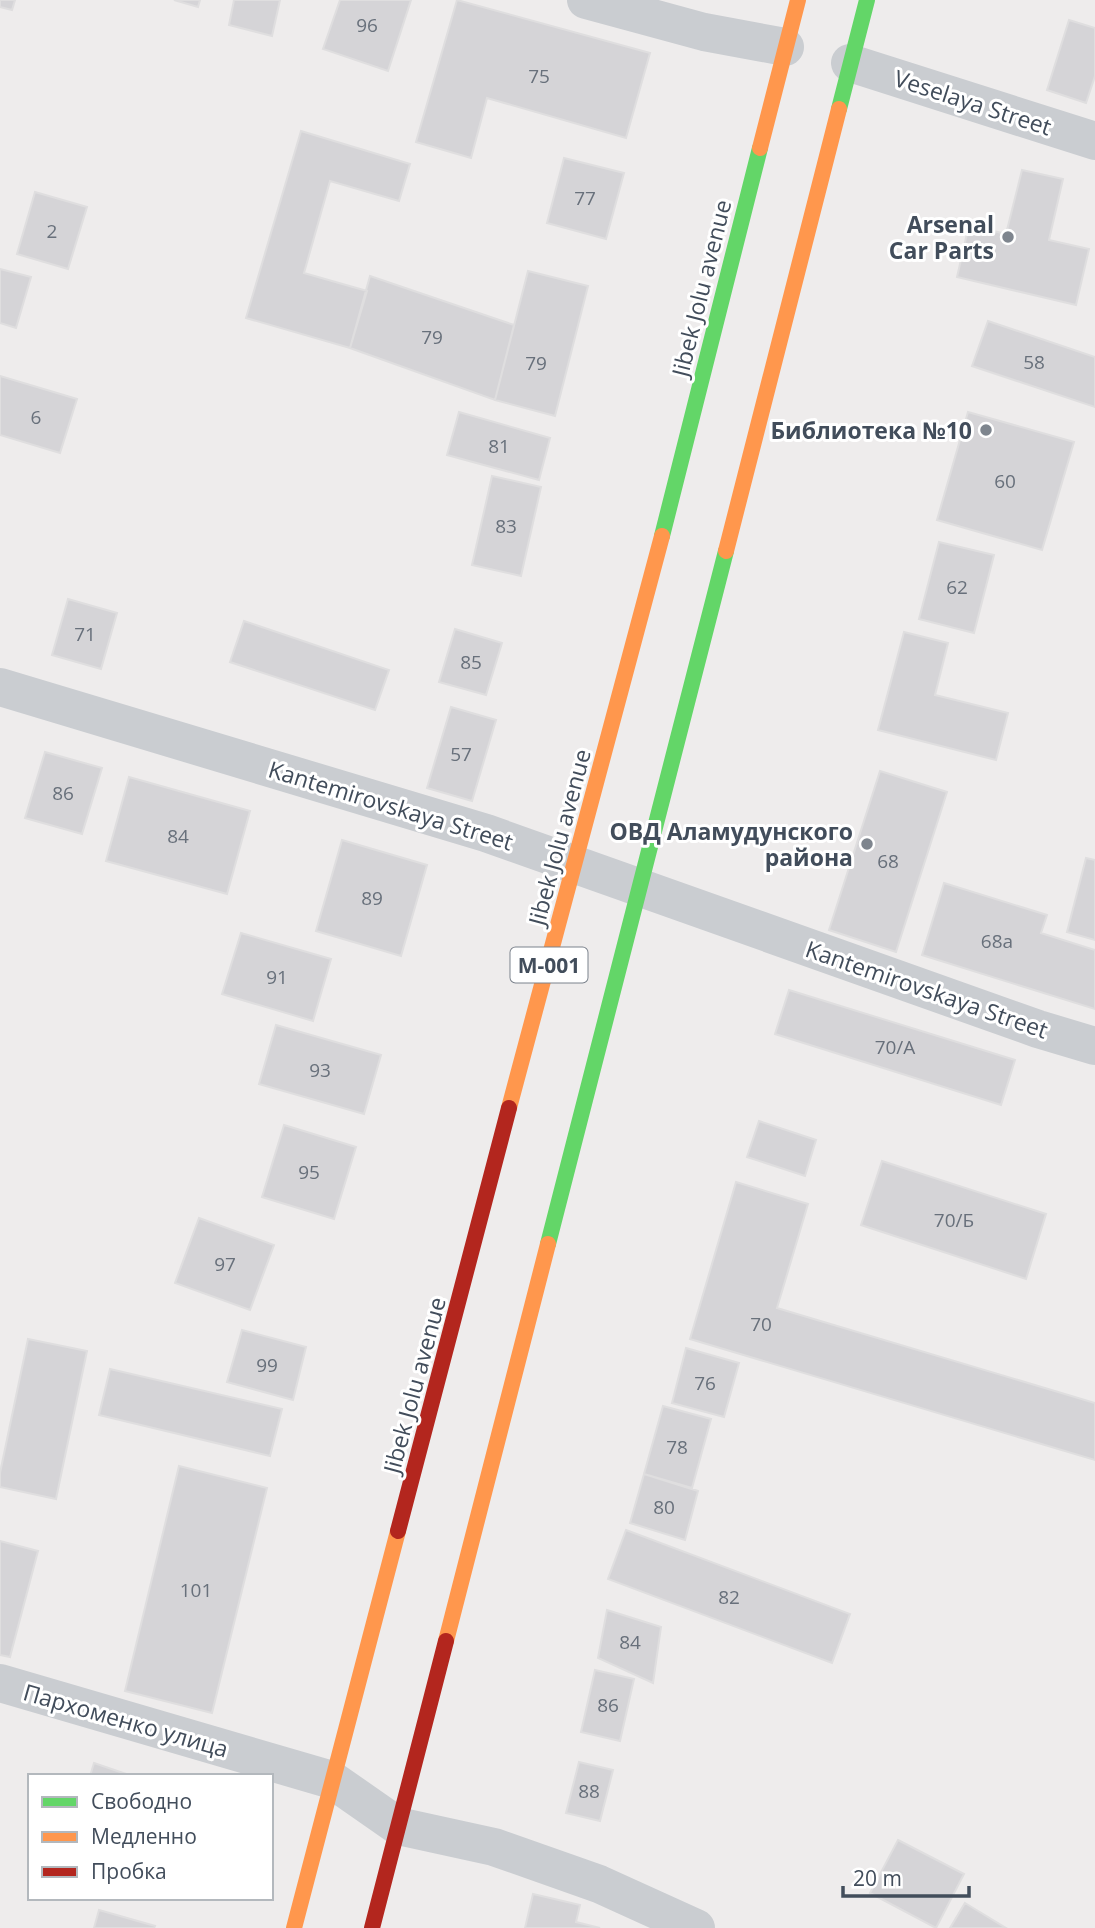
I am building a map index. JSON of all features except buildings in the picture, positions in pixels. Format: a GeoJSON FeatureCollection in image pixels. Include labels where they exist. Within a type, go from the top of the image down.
{"type":"FeatureCollection","features":[{"type":"Feature","properties":{"kind":"main road","name":"Jibek Jolu avenue"},"geometry":{"type":"LineString","coordinates":[[295,1928],[553,951],[574,862],[652,576],[798,0]]}},
{"type":"Feature","properties":{"kind":"main road","name":"М-001"},"geometry":{"type":"LineString","coordinates":[[372,1928],[867,0]]}},
{"type":"Feature","properties":{"kind":"street"},"geometry":{"type":"LineString","coordinates":[[586,0],[704,32],[785,47]]}},
{"type":"Feature","properties":{"kind":"street","name":"Veselaya Street"},"geometry":{"type":"LineString","coordinates":[[850,63],[1095,141]]}},
{"type":"Feature","properties":{"kind":"street","name":"Kantemirovskaya Street"},"geometry":{"type":"LineString","coordinates":[[0,687],[486,832],[1038,1029],[1095,1046]]}},
{"type":"Feature","properties":{"kind":"street","name":"Пархоменко улица"},"geometry":{"type":"LineString","coordinates":[[0,1683],[332,1780],[398,1826]]}},
{"type":"Feature","properties":{"kind":"street"},"geometry":{"type":"LineString","coordinates":[[398,1826],[494,1847],[598,1884],[696,1928]]}},
{"type":"Feature","properties":{"kind":"traffic: fast"},"geometry":{"type":"LineString","coordinates":[[839,109],[867,0]]}},
{"type":"Feature","properties":{"kind":"traffic: fast"},"geometry":{"type":"LineString","coordinates":[[662,536],[760,148]]}},
{"type":"Feature","properties":{"kind":"traffic: fast"},"geometry":{"type":"LineString","coordinates":[[548,1244],[726,551]]}},
{"type":"Feature","properties":{"kind":"traffic: slow"},"geometry":{"type":"LineString","coordinates":[[760,148],[798,0]]}},
{"type":"Feature","properties":{"kind":"traffic: slow"},"geometry":{"type":"LineString","coordinates":[[726,551],[839,109]]}},
{"type":"Feature","properties":{"kind":"traffic: slow"},"geometry":{"type":"LineString","coordinates":[[509,1108],[662,536]]}},
{"type":"Feature","properties":{"kind":"traffic: slow"},"geometry":{"type":"LineString","coordinates":[[446,1641],[548,1244]]}},
{"type":"Feature","properties":{"kind":"traffic: slow"},"geometry":{"type":"LineString","coordinates":[[294,1928],[398,1531]]}},
{"type":"Feature","properties":{"kind":"traffic: jam"},"geometry":{"type":"LineString","coordinates":[[398,1531],[509,1108]]}},
{"type":"Feature","properties":{"kind":"traffic: jam"},"geometry":{"type":"LineString","coordinates":[[372,1928],[446,1641]]}},
{"type":"Feature","properties":{"kind":"place","name":"Arsenal Car Parts"},"geometry":{"type":"Point","coordinates":[1008,237]}},
{"type":"Feature","properties":{"kind":"place","name":"Библиотека №10"},"geometry":{"type":"Point","coordinates":[986,430]}},
{"type":"Feature","properties":{"kind":"place","name":"ОВД Аламудунского района"},"geometry":{"type":"Point","coordinates":[867,844]}}]}
